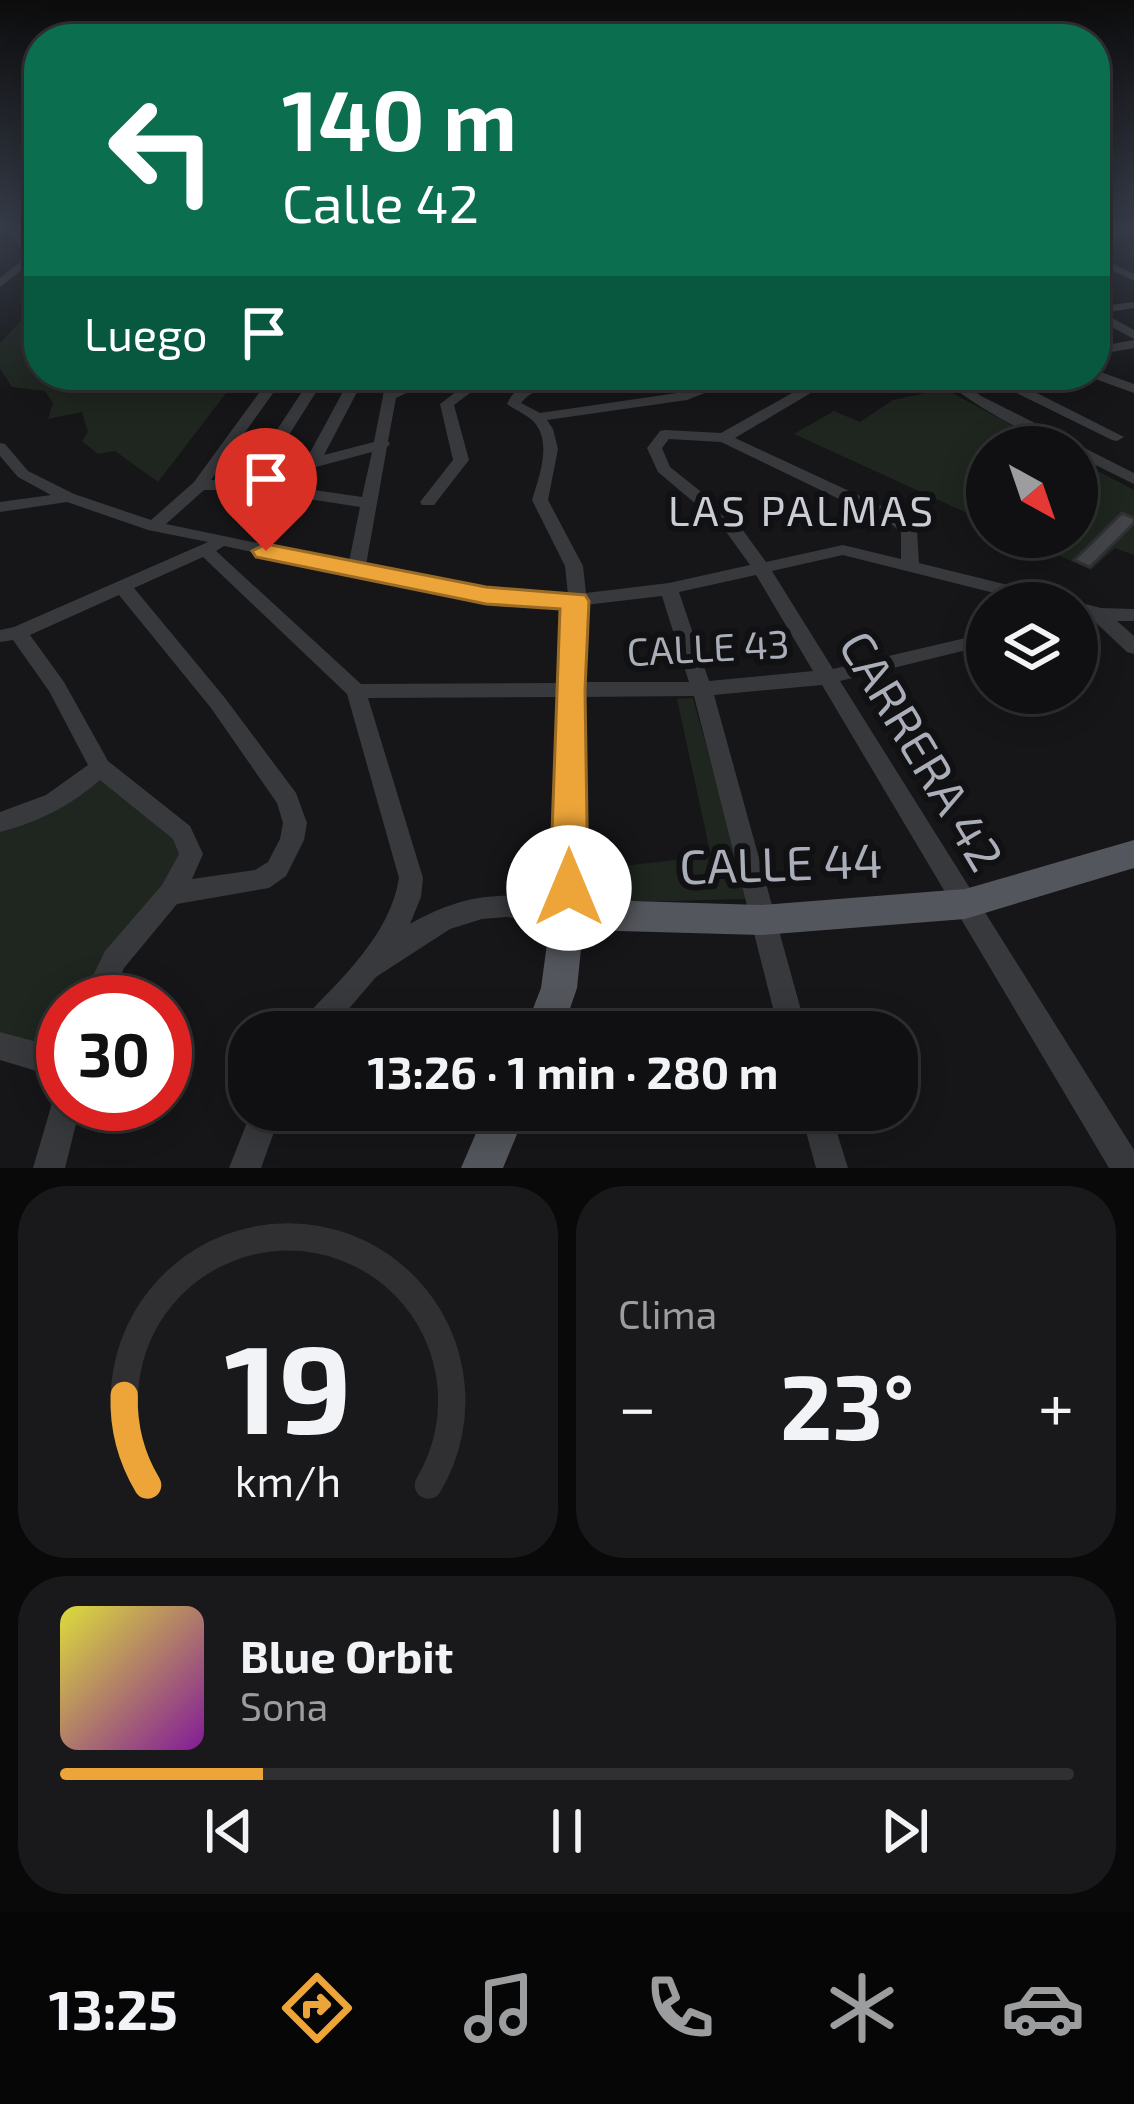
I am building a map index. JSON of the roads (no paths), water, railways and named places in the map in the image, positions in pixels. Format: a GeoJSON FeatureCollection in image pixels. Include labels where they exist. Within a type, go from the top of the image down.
{"type":"FeatureCollection","features":[{"type":"Feature","properties":{"kind":"main road","name":"CALLE 44"},"geometry":{"type":"LineString","coordinates":[[568,914],[761,920],[965,904],[1134,854]]}},
{"type":"Feature","properties":{"kind":"main road"},"geometry":{"type":"LineString","coordinates":[[551,1011],[559,988],[568,914]]}},
{"type":"Feature","properties":{"kind":"main road"},"geometry":{"type":"LineString","coordinates":[[482,1168],[498,1131]]}},
{"type":"Feature","properties":{"kind":"street"},"geometry":{"type":"LineString","coordinates":[[154,526],[200,485],[269,390]]}},
{"type":"Feature","properties":{"kind":"street"},"geometry":{"type":"LineString","coordinates":[[251,482],[310,390]]}},
{"type":"Feature","properties":{"kind":"street"},"geometry":{"type":"LineString","coordinates":[[313,461],[351,390]]}},
{"type":"Feature","properties":{"kind":"street"},"geometry":{"type":"LineString","coordinates":[[356,569],[390,390]]}},
{"type":"Feature","properties":{"kind":"street"},"geometry":{"type":"LineString","coordinates":[[388,397],[404,390]]}},
{"type":"Feature","properties":{"kind":"street"},"geometry":{"type":"LineString","coordinates":[[426,390],[423,394],[447,404]]}},
{"type":"Feature","properties":{"kind":"street"},"geometry":{"type":"LineString","coordinates":[[447,404],[466,390]]}},
{"type":"Feature","properties":{"kind":"street"},"geometry":{"type":"LineString","coordinates":[[526,390],[514,404],[539,417],[703,390]]}},
{"type":"Feature","properties":{"kind":"street"},"geometry":{"type":"LineString","coordinates":[[724,438],[808,390]]}},
{"type":"Feature","properties":{"kind":"street"},"geometry":{"type":"LineString","coordinates":[[964,390],[1030,426]]}},
{"type":"Feature","properties":{"kind":"street"},"geometry":{"type":"LineString","coordinates":[[1029,390],[1118,437]]}},
{"type":"Feature","properties":{"kind":"street"},"geometry":{"type":"LineString","coordinates":[[428,502],[460,460],[447,404]]}},
{"type":"Feature","properties":{"kind":"street","name":"CARRERA 42"},"geometry":{"type":"LineString","coordinates":[[636,404],[665,434],[654,448],[663,469],[728,522],[760,567],[1127,1168]]}},
{"type":"Feature","properties":{"kind":"street"},"geometry":{"type":"LineString","coordinates":[[539,417],[551,463],[540,500],[574,566],[568,914]]}},
{"type":"Feature","properties":{"kind":"street"},"geometry":{"type":"LineString","coordinates":[[665,434],[724,438],[897,520],[909,531],[910,565]]}},
{"type":"Feature","properties":{"kind":"street"},"geometry":{"type":"LineString","coordinates":[[251,482],[383,444]]}},
{"type":"Feature","properties":{"kind":"street"},"geometry":{"type":"LineString","coordinates":[[0,447],[23,474],[68,497],[213,546],[486,596],[575,601],[669,589],[842,550],[976,582]]}},
{"type":"Feature","properties":{"kind":"street"},"geometry":{"type":"LineString","coordinates":[[1098,460],[1134,478]]}},
{"type":"Feature","properties":{"kind":"street"},"geometry":{"type":"LineString","coordinates":[[200,485],[251,482],[368,503]]}},
{"type":"Feature","properties":{"kind":"street"},"geometry":{"type":"LineString","coordinates":[[0,507],[68,497]]}},
{"type":"Feature","properties":{"kind":"street"},"geometry":{"type":"LineString","coordinates":[[105,975],[112,957],[184,876],[191,854],[182,833],[100,766],[58,687],[9,635],[213,546]]}},
{"type":"Feature","properties":{"kind":"street"},"geometry":{"type":"LineString","coordinates":[[213,546],[356,691],[389,796],[411,887],[370,968],[330,1011]]}},
{"type":"Feature","properties":{"kind":"street"},"geometry":{"type":"LineString","coordinates":[[122,586],[218,703],[287,800],[295,823],[277,869],[260,880],[168,894]]}},
{"type":"Feature","properties":{"kind":"street"},"geometry":{"type":"LineString","coordinates":[[669,589],[702,688],[788,1011]]}},
{"type":"Feature","properties":{"kind":"street"},"geometry":{"type":"LineString","coordinates":[[1098,614],[1134,615]]}},
{"type":"Feature","properties":{"kind":"street"},"geometry":{"type":"LineString","coordinates":[[1098,623],[1134,647]]}},
{"type":"Feature","properties":{"kind":"street","name":"CALLE 43"},"geometry":{"type":"LineString","coordinates":[[356,691],[702,688],[827,676],[966,644]]}},
{"type":"Feature","properties":{"kind":"street"},"geometry":{"type":"LineString","coordinates":[[0,822],[22,818],[70,794],[100,766]]}},
{"type":"Feature","properties":{"kind":"street","name":"CALLE 44"},"geometry":{"type":"LineString","coordinates":[[370,968],[456,910],[509,907],[568,914]]}},
{"type":"Feature","properties":{"kind":"street"},"geometry":{"type":"LineString","coordinates":[[0,1046],[36,1056]]}},
{"type":"Feature","properties":{"kind":"street"},"geometry":{"type":"LineString","coordinates":[[49,1168],[59,1131]]}},
{"type":"Feature","properties":{"kind":"street"},"geometry":{"type":"LineString","coordinates":[[244,1168],[259,1131]]}},
{"type":"Feature","properties":{"kind":"street"},"geometry":{"type":"LineString","coordinates":[[821,1131],[832,1168]]}},
{"type":"Feature","properties":{"kind":"district","name":"LAS PALMAS"},"geometry":{"type":"Point","coordinates":[802,511]}}]}
